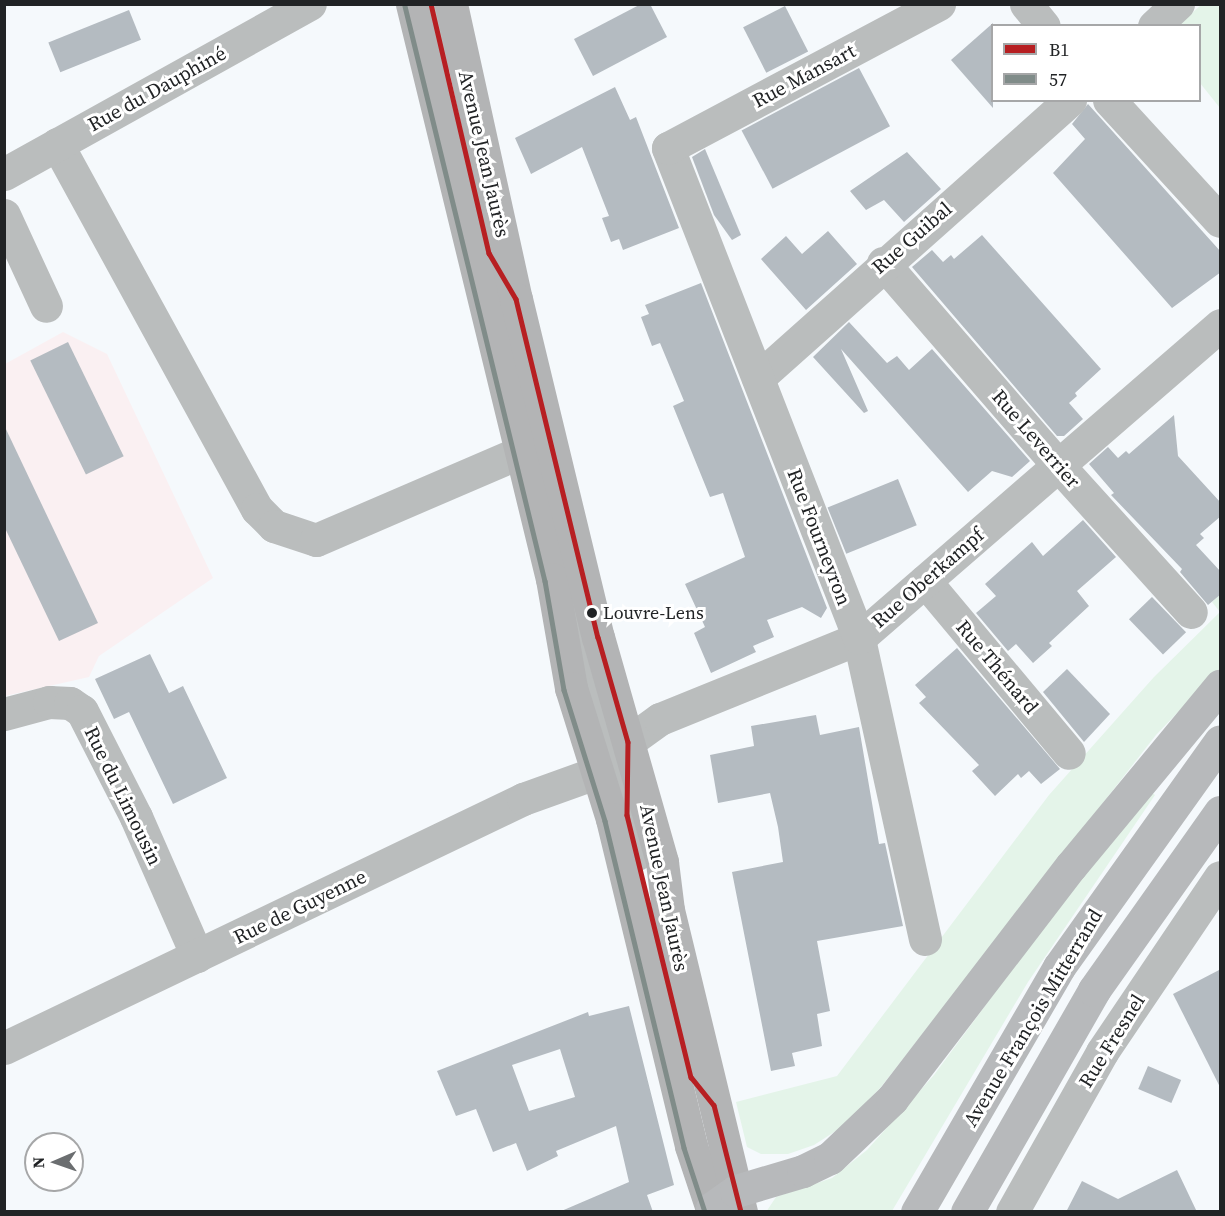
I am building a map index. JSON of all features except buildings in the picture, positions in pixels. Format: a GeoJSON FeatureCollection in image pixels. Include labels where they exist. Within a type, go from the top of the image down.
{"type":"FeatureCollection","features":[{"type":"Feature","properties":{"kind":"highway"},"geometry":{"type":"LineString","coordinates":[[726,1205],[830,1158],[892,1099],[1071,866],[1221,686]]}},
{"type":"Feature","properties":{"kind":"highway","name":"Avenue François Mitterrand"},"geometry":{"type":"LineString","coordinates":[[917,1212],[1059,967],[1221,741]]}},
{"type":"Feature","properties":{"kind":"highway","name":"Avenue François Mitterrand"},"geometry":{"type":"LineString","coordinates":[[967,1212],[1094,990],[1221,812]]}},
{"type":"Feature","properties":{"kind":"main road","name":"Avenue Jean Jaurès"},"geometry":{"type":"LineString","coordinates":[[412,4],[552,579],[571,688],[598,772],[691,1146],[726,1205]]}},
{"type":"Feature","properties":{"kind":"main road","name":"Avenue Jean Jaurès"},"geometry":{"type":"LineString","coordinates":[[451,4],[516,298],[598,637],[662,862],[668,910],[714,1105],[726,1205]]}},
{"type":"Feature","properties":{"kind":"street","name":"Rue du Dauphiné"},"geometry":{"type":"LineString","coordinates":[[4,174],[310,4]]}},
{"type":"Feature","properties":{"kind":"street"},"geometry":{"type":"LineString","coordinates":[[431,4],[489,253],[516,298]]}},
{"type":"Feature","properties":{"kind":"street","name":"Rue Mansart"},"geometry":{"type":"LineString","coordinates":[[668,148],[939,4]]}},
{"type":"Feature","properties":{"kind":"street"},"geometry":{"type":"LineString","coordinates":[[1026,4],[1042,24]]}},
{"type":"Feature","properties":{"kind":"street"},"geometry":{"type":"LineString","coordinates":[[1156,24],[1178,4]]}},
{"type":"Feature","properties":{"kind":"street","name":"Rue Guibal"},"geometry":{"type":"LineString","coordinates":[[756,375],[1068,102]]}},
{"type":"Feature","properties":{"kind":"street"},"geometry":{"type":"LineString","coordinates":[[1111,102],[1221,221]]}},
{"type":"Feature","properties":{"kind":"street"},"geometry":{"type":"LineString","coordinates":[[57,144],[257,509],[274,526],[316,540],[520,452]]}},
{"type":"Feature","properties":{"kind":"street","name":"Rue Fourneyron"},"geometry":{"type":"LineString","coordinates":[[668,148],[859,638],[925,939]]}},
{"type":"Feature","properties":{"kind":"street"},"geometry":{"type":"LineString","coordinates":[[4,215],[46,306]]}},
{"type":"Feature","properties":{"kind":"street","name":"Rue Leverrier"},"geometry":{"type":"LineString","coordinates":[[883,263],[1058,465],[1191,612]]}},
{"type":"Feature","properties":{"kind":"street","name":"Rue Oberkampf"},"geometry":{"type":"LineString","coordinates":[[598,772],[628,742],[660,719],[859,638],[1221,325]]}},
{"type":"Feature","properties":{"kind":"street"},"geometry":{"type":"LineString","coordinates":[[496,348],[515,366],[552,503],[596,693],[598,772]]}},
{"type":"Feature","properties":{"kind":"street","name":"Rue Thénard"},"geometry":{"type":"LineString","coordinates":[[925,581],[1069,753]]}},
{"type":"Feature","properties":{"kind":"street","name":"Rue du Limousin"},"geometry":{"type":"LineString","coordinates":[[4,714],[49,702],[70,703],[82,711],[136,817],[197,956]]}},
{"type":"Feature","properties":{"kind":"street","name":"Rue de Guyenne"},"geometry":{"type":"LineString","coordinates":[[4,1048],[523,799],[598,772]]}},
{"type":"Feature","properties":{"kind":"street","name":"Rue Fresnel"},"geometry":{"type":"LineString","coordinates":[[1012,1212],[1102,1052],[1221,877]]}},
{"type":"Feature","properties":{"kind":"shaded area"},"geometry":{"type":"Polygon","coordinates":[[[63,332],[107,354],[213,578],[99,656],[89,677],[5,696],[5,364],[63,332]]]}},
{"type":"Feature","properties":{"kind":"green space"},"geometry":{"type":"Polygon","coordinates":[[[1201,5],[1220,5],[1220,108],[1201,84],[1201,24],[1179,24],[1201,5]]]}},
{"type":"Feature","properties":{"kind":"green space"},"geometry":{"type":"Polygon","coordinates":[[[1220,594],[1220,612],[1212,602],[1220,594]]]}},
{"type":"Feature","properties":{"kind":"green space"},"geometry":{"type":"Polygon","coordinates":[[[1220,612],[1220,668],[1156,735],[881,1087],[845,1125],[814,1145],[788,1154],[761,1154],[747,1147],[736,1102],[837,1076],[1049,795],[1154,677],[1220,612]]]}},
{"type":"Feature","properties":{"kind":"green space"},"geometry":{"type":"Polygon","coordinates":[[[1146,788],[1155,795],[1028,982],[892,1211],[766,1212],[776,1197],[832,1178],[867,1150],[934,1075],[1146,788]]]}},
{"type":"Feature","properties":{"kind":"transit line","name":"B1"},"geometry":{"type":"LineString","coordinates":[[431,4],[489,253],[516,299],[598,637],[628,742],[627,815],[691,1077],[714,1105],[741,1212]]}},
{"type":"Feature","properties":{"kind":"transit line","name":"57"},"geometry":{"type":"LineString","coordinates":[[405,6],[545,581],[564,690],[605,821],[684,1148],[705,1212]]}},
{"type":"Feature","properties":{"kind":"place","name":"Louvre-Lens"},"geometry":{"type":"Point","coordinates":[592,613]}}]}
